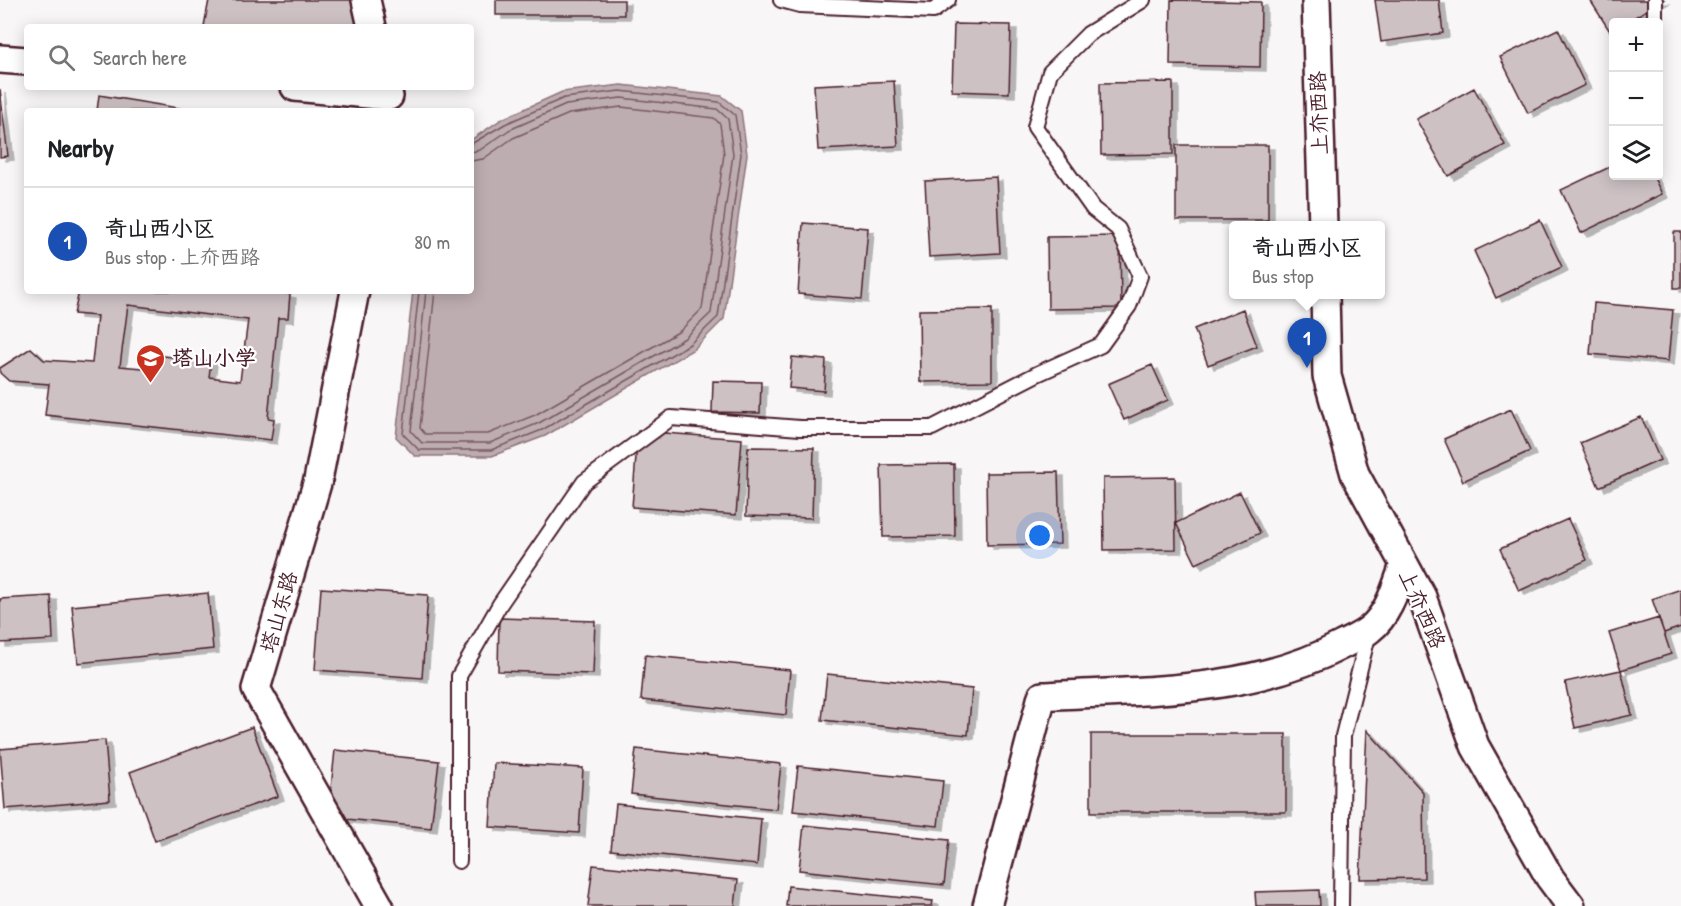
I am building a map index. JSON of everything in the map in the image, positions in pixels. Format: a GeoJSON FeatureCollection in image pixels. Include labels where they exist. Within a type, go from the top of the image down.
{"type":"FeatureCollection","features":[{"type":"Feature","properties":{"kind":"street"},"geometry":{"type":"LineString","coordinates":[[366,0],[371,24]]}},
{"type":"Feature","properties":{"kind":"street","name":"上夼西路"},"geometry":{"type":"LineString","coordinates":[[1316,0],[1323,221]]}},
{"type":"Feature","properties":{"kind":"street"},"geometry":{"type":"LineString","coordinates":[[0,59],[24,61]]}},
{"type":"Feature","properties":{"kind":"street"},"geometry":{"type":"LineString","coordinates":[[320,90],[388,98]]}},
{"type":"Feature","properties":{"kind":"street","name":"塔山东路"},"geometry":{"type":"LineString","coordinates":[[354,294],[318,480],[256,689],[379,906]]}},
{"type":"Feature","properties":{"kind":"street","name":"上夼西路"},"geometry":{"type":"LineString","coordinates":[[1325,299],[1328,376],[1354,474],[1422,597],[1475,746],[1551,878],[1571,906]]}},
{"type":"Feature","properties":{"kind":"street"},"geometry":{"type":"LineString","coordinates":[[987,906],[1042,696],[1213,686],[1273,672],[1305,661],[1326,653],[1370,630],[1386,610],[1404,565]]}},
{"type":"Feature","properties":{"kind":"lane"},"geometry":{"type":"LineString","coordinates":[[781,0],[800,5],[933,11],[948,0]]}},
{"type":"Feature","properties":{"kind":"lane"},"geometry":{"type":"LineString","coordinates":[[459,861],[459,676],[500,604],[584,482],[671,418],[800,428],[932,428],[1037,374],[1101,345],[1129,306],[1140,276],[1118,229],[1093,209],[1035,127],[1050,72],[1088,34],[1143,0]]}},
{"type":"Feature","properties":{"kind":"lane"},"geometry":{"type":"LineString","coordinates":[[1654,18],[1655,0]]}},
{"type":"Feature","properties":{"kind":"lane"},"geometry":{"type":"LineString","coordinates":[[1341,906],[1343,736],[1370,630]]}},
{"type":"Feature","properties":{"kind":"water"},"geometry":{"type":"Polygon","coordinates":[[[621,85],[722,96],[741,111],[747,154],[724,319],[694,349],[545,436],[492,456],[415,456],[396,437],[413,294],[474,294],[474,138],[502,119],[562,92],[621,85]]]}},
{"type":"Feature","properties":{"kind":"building"},"geometry":{"type":"Polygon","coordinates":[[[209,0],[365,0],[361,24],[204,24],[209,0]]]}},
{"type":"Feature","properties":{"kind":"building"},"geometry":{"type":"Polygon","coordinates":[[[496,0],[624,0],[624,15],[496,15],[496,0]]]}},
{"type":"Feature","properties":{"kind":"building"},"geometry":{"type":"Polygon","coordinates":[[[1171,0],[1261,2],[1260,67],[1170,65],[1171,0]]]}},
{"type":"Feature","properties":{"kind":"building"},"geometry":{"type":"Polygon","coordinates":[[[1375,0],[1439,0],[1443,33],[1381,42],[1375,0]]]}},
{"type":"Feature","properties":{"kind":"building"},"geometry":{"type":"Polygon","coordinates":[[[1590,0],[1663,0],[1634,18],[1609,18],[1609,30],[1590,0]]]}},
{"type":"Feature","properties":{"kind":"building"},"geometry":{"type":"Polygon","coordinates":[[[954,24],[1011,25],[1009,93],[952,91],[954,24]]]}},
{"type":"Feature","properties":{"kind":"building"},"geometry":{"type":"Polygon","coordinates":[[[1558,29],[1585,85],[1528,113],[1500,57],[1558,29]]]}},
{"type":"Feature","properties":{"kind":"building"},"geometry":{"type":"Polygon","coordinates":[[[894,81],[898,146],[818,150],[814,85],[894,81]]]}},
{"type":"Feature","properties":{"kind":"building"},"geometry":{"type":"Polygon","coordinates":[[[1173,82],[1173,154],[1101,155],[1100,83],[1173,82]]]}},
{"type":"Feature","properties":{"kind":"building"},"geometry":{"type":"Polygon","coordinates":[[[1474,88],[1505,145],[1448,176],[1416,119],[1474,88]]]}},
{"type":"Feature","properties":{"kind":"building"},"geometry":{"type":"Polygon","coordinates":[[[0,89],[8,156],[0,157],[0,89]]]}},
{"type":"Feature","properties":{"kind":"building"},"geometry":{"type":"Polygon","coordinates":[[[99,95],[178,108],[97,108],[99,95]]]}},
{"type":"Feature","properties":{"kind":"building"},"geometry":{"type":"Polygon","coordinates":[[[1176,145],[1268,145],[1268,220],[1176,220],[1176,145]]]}},
{"type":"Feature","properties":{"kind":"building"},"geometry":{"type":"Polygon","coordinates":[[[1609,167],[1609,180],[1655,180],[1662,194],[1581,233],[1561,190],[1609,167]]]}},
{"type":"Feature","properties":{"kind":"building"},"geometry":{"type":"Polygon","coordinates":[[[996,177],[1000,253],[929,257],[925,181],[996,177]]]}},
{"type":"Feature","properties":{"kind":"building"},"geometry":{"type":"Polygon","coordinates":[[[1540,220],[1562,267],[1496,298],[1474,251],[1540,220]]]}},
{"type":"Feature","properties":{"kind":"building"},"geometry":{"type":"Polygon","coordinates":[[[803,223],[868,228],[862,299],[798,294],[803,223]]]}},
{"type":"Feature","properties":{"kind":"building"},"geometry":{"type":"Polygon","coordinates":[[[1674,232],[1681,232],[1681,288],[1674,288],[1674,232]]]}},
{"type":"Feature","properties":{"kind":"building"},"geometry":{"type":"Polygon","coordinates":[[[1120,236],[1121,308],[1048,309],[1047,237],[1120,236]]]}},
{"type":"Feature","properties":{"kind":"building"},"geometry":{"type":"Polygon","coordinates":[[[78,294],[290,294],[288,318],[278,318],[268,418],[274,419],[271,440],[45,415],[49,384],[9,381],[0,373],[0,368],[31,348],[44,360],[92,363],[97,316],[74,314],[78,294]],[[128,305],[120,366],[142,368],[144,354],[211,361],[209,377],[240,381],[248,320],[128,305]]]}},
{"type":"Feature","properties":{"kind":"building"},"geometry":{"type":"Polygon","coordinates":[[[1594,303],[1673,310],[1668,361],[1590,354],[1594,303]]]}},
{"type":"Feature","properties":{"kind":"building"},"geometry":{"type":"Polygon","coordinates":[[[992,309],[992,381],[920,382],[919,310],[992,309]]]}},
{"type":"Feature","properties":{"kind":"building"},"geometry":{"type":"Polygon","coordinates":[[[1243,309],[1257,346],[1208,365],[1194,329],[1243,309]]]}},
{"type":"Feature","properties":{"kind":"building"},"geometry":{"type":"Polygon","coordinates":[[[792,357],[826,360],[824,391],[789,388],[792,357]]]}},
{"type":"Feature","properties":{"kind":"building"},"geometry":{"type":"Polygon","coordinates":[[[1152,365],[1168,400],[1124,420],[1108,384],[1152,365]]]}},
{"type":"Feature","properties":{"kind":"building"},"geometry":{"type":"Polygon","coordinates":[[[713,381],[761,382],[760,413],[712,412],[713,381]]]}},
{"type":"Feature","properties":{"kind":"building"},"geometry":{"type":"Polygon","coordinates":[[[1511,409],[1530,451],[1463,481],[1444,439],[1511,409]]]}},
{"type":"Feature","properties":{"kind":"building"},"geometry":{"type":"Polygon","coordinates":[[[1641,417],[1660,460],[1599,487],[1580,443],[1641,417]]]}},
{"type":"Feature","properties":{"kind":"building"},"geometry":{"type":"Polygon","coordinates":[[[638,431],[742,439],[736,515],[632,507],[638,431]]]}},
{"type":"Feature","properties":{"kind":"building"},"geometry":{"type":"Polygon","coordinates":[[[748,447],[814,448],[812,518],[746,516],[748,447]]]}},
{"type":"Feature","properties":{"kind":"building"},"geometry":{"type":"Polygon","coordinates":[[[954,464],[955,536],[883,537],[881,465],[954,464]]]}},
{"type":"Feature","properties":{"kind":"building"},"geometry":{"type":"Polygon","coordinates":[[[1058,472],[1060,544],[987,545],[986,473],[1058,472]]]}},
{"type":"Feature","properties":{"kind":"building"},"geometry":{"type":"Polygon","coordinates":[[[1175,477],[1176,549],[1104,550],[1103,478],[1175,477]]]}},
{"type":"Feature","properties":{"kind":"building"},"geometry":{"type":"Polygon","coordinates":[[[1240,492],[1260,533],[1196,564],[1176,523],[1240,492]]]}},
{"type":"Feature","properties":{"kind":"building"},"geometry":{"type":"Polygon","coordinates":[[[1568,519],[1587,560],[1519,591],[1500,549],[1568,519]]]}},
{"type":"Feature","properties":{"kind":"building"},"geometry":{"type":"Polygon","coordinates":[[[321,588],[428,595],[422,678],[315,670],[321,588]]]}},
{"type":"Feature","properties":{"kind":"building"},"geometry":{"type":"Polygon","coordinates":[[[1681,589],[1681,627],[1664,633],[1652,599],[1681,589]]]}},
{"type":"Feature","properties":{"kind":"building"},"geometry":{"type":"Polygon","coordinates":[[[208,593],[213,649],[78,663],[72,606],[208,593]]]}},
{"type":"Feature","properties":{"kind":"building"},"geometry":{"type":"Polygon","coordinates":[[[51,596],[53,640],[0,643],[0,599],[51,596]]]}},
{"type":"Feature","properties":{"kind":"building"},"geometry":{"type":"Polygon","coordinates":[[[499,618],[595,621],[593,674],[498,671],[499,618]]]}},
{"type":"Feature","properties":{"kind":"building"},"geometry":{"type":"Polygon","coordinates":[[[1659,618],[1671,654],[1621,670],[1609,633],[1659,618]]]}},
{"type":"Feature","properties":{"kind":"building"},"geometry":{"type":"Polygon","coordinates":[[[645,655],[790,670],[786,715],[641,700],[645,655]]]}},
{"type":"Feature","properties":{"kind":"building"},"geometry":{"type":"Polygon","coordinates":[[[1621,670],[1632,715],[1575,728],[1565,682],[1621,670]]]}},
{"type":"Feature","properties":{"kind":"building"},"geometry":{"type":"Polygon","coordinates":[[[827,674],[972,689],[968,735],[822,720],[827,674]]]}},
{"type":"Feature","properties":{"kind":"building"},"geometry":{"type":"Polygon","coordinates":[[[252,727],[278,796],[155,841],[130,772],[252,727]]]}},
{"type":"Feature","properties":{"kind":"building"},"geometry":{"type":"Polygon","coordinates":[[[1367,730],[1423,792],[1424,878],[1360,879],[1367,730]]]}},
{"type":"Feature","properties":{"kind":"building"},"geometry":{"type":"Polygon","coordinates":[[[1091,734],[1286,734],[1286,812],[1091,812],[1091,734]]]}},
{"type":"Feature","properties":{"kind":"building"},"geometry":{"type":"Polygon","coordinates":[[[105,740],[110,800],[5,809],[0,749],[105,740]]]}},
{"type":"Feature","properties":{"kind":"building"},"geometry":{"type":"Polygon","coordinates":[[[636,749],[781,764],[776,809],[631,794],[636,749]]]}},
{"type":"Feature","properties":{"kind":"building"},"geometry":{"type":"Polygon","coordinates":[[[335,750],[439,761],[431,828],[328,817],[335,750]]]}},
{"type":"Feature","properties":{"kind":"building"},"geometry":{"type":"Polygon","coordinates":[[[494,763],[583,768],[579,833],[490,827],[494,763]]]}},
{"type":"Feature","properties":{"kind":"building"},"geometry":{"type":"Polygon","coordinates":[[[798,766],[943,781],[938,826],[793,811],[798,766]]]}},
{"type":"Feature","properties":{"kind":"building"},"geometry":{"type":"Polygon","coordinates":[[[616,804],[761,819],[757,865],[611,850],[616,804]]]}},
{"type":"Feature","properties":{"kind":"building"},"geometry":{"type":"Polygon","coordinates":[[[804,825],[949,840],[944,885],[799,870],[804,825]]]}},
{"type":"Feature","properties":{"kind":"building"},"geometry":{"type":"Polygon","coordinates":[[[593,865],[738,880],[735,906],[588,906],[593,865]]]}},
{"type":"Feature","properties":{"kind":"building"},"geometry":{"type":"Polygon","coordinates":[[[788,886],[933,901],[932,906],[786,906],[788,886]]]}},
{"type":"Feature","properties":{"kind":"building"},"geometry":{"type":"Polygon","coordinates":[[[1319,890],[1320,906],[1256,906],[1255,892],[1319,890]]]}},
{"type":"Feature","properties":{"kind":"place","name":"奇山西小区"},"geometry":{"type":"Point","coordinates":[1307,368]}},
{"type":"Feature","properties":{"kind":"place","name":"塔山小学"},"geometry":{"type":"Point","coordinates":[151,384]}}]}
